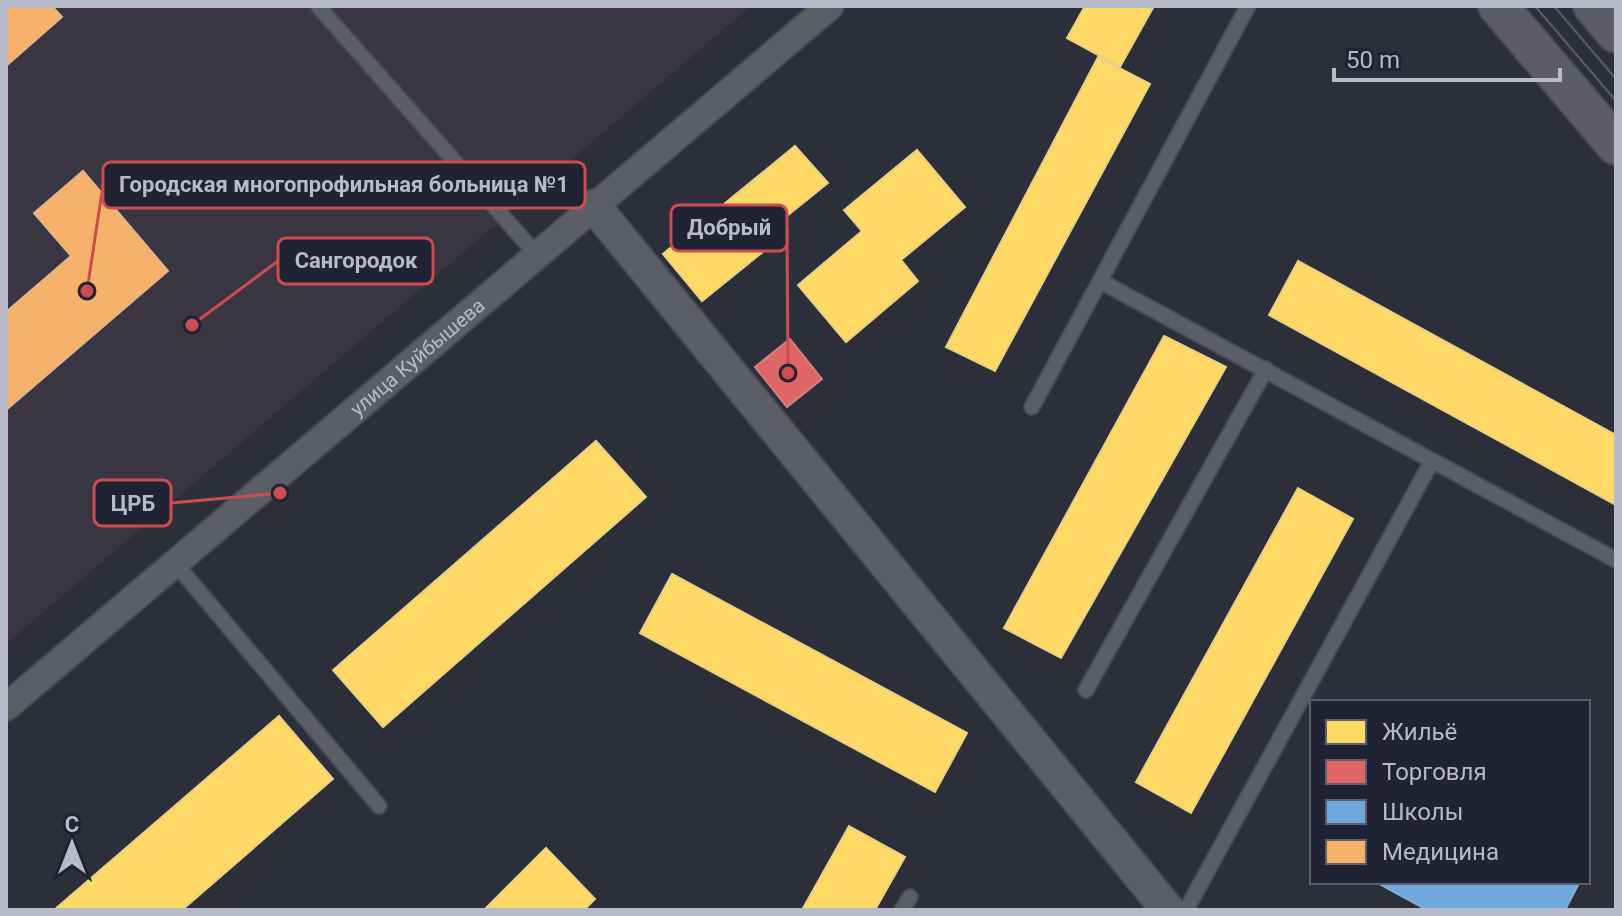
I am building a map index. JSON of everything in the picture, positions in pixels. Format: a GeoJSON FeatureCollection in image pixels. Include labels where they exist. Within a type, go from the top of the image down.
{"type":"FeatureCollection","features":[{"type":"Feature","properties":{"kind":"main road"},"geometry":{"type":"LineString","coordinates":[[1498,6],[1616,145]]}},
{"type":"Feature","properties":{"kind":"main road"},"geometry":{"type":"LineString","coordinates":[[1593,6],[1616,33]]}},
{"type":"Feature","properties":{"kind":"street","name":"улица Куйбышева"},"geometry":{"type":"LineString","coordinates":[[6,707],[830,6]]}},
{"type":"Feature","properties":{"kind":"street"},"geometry":{"type":"LineString","coordinates":[[594,206],[1168,910]]}},
{"type":"Feature","properties":{"kind":"lane"},"geometry":{"type":"LineString","coordinates":[[318,6],[537,255]]}},
{"type":"Feature","properties":{"kind":"lane"},"geometry":{"type":"LineString","coordinates":[[1032,407],[1248,6]]}},
{"type":"Feature","properties":{"kind":"lane"},"geometry":{"type":"LineString","coordinates":[[1100,281],[1616,560]]}},
{"type":"Feature","properties":{"kind":"lane"},"geometry":{"type":"LineString","coordinates":[[1086,690],[1266,369]]}},
{"type":"Feature","properties":{"kind":"lane"},"geometry":{"type":"LineString","coordinates":[[1186,910],[1432,461]]}},
{"type":"Feature","properties":{"kind":"lane"},"geometry":{"type":"LineString","coordinates":[[175,563],[379,806]]}},
{"type":"Feature","properties":{"kind":"shaded area"},"geometry":{"type":"Polygon","coordinates":[[[6,6],[751,6],[6,644],[6,6]]]}},
{"type":"Feature","properties":{"kind":"building: Жильё"},"geometry":{"type":"Polygon","coordinates":[[[1085,6],[1154,6],[1120,67],[1067,38],[1085,6]]]}},
{"type":"Feature","properties":{"kind":"building: Жильё"},"geometry":{"type":"Polygon","coordinates":[[[1098,57],[1150,84],[995,371],[946,347],[1098,57]]]}},
{"type":"Feature","properties":{"kind":"building: Жильё"},"geometry":{"type":"Polygon","coordinates":[[[795,146],[828,183],[777,224],[785,234],[702,301],[663,254],[795,146]]]}},
{"type":"Feature","properties":{"kind":"building: Жильё"},"geometry":{"type":"Polygon","coordinates":[[[917,150],[965,207],[901,260],[918,281],[846,342],[798,285],[862,231],[844,210],[917,150]]]}},
{"type":"Feature","properties":{"kind":"building: Жильё"},"geometry":{"type":"Polygon","coordinates":[[[1298,261],[1616,435],[1616,505],[1269,315],[1298,261]]]}},
{"type":"Feature","properties":{"kind":"building: Жильё"},"geometry":{"type":"Polygon","coordinates":[[[1164,336],[1226,367],[1061,658],[1004,628],[1164,336]]]}},
{"type":"Feature","properties":{"kind":"building: Жильё"},"geometry":{"type":"Polygon","coordinates":[[[596,441],[646,497],[383,727],[333,670],[596,441]]]}},
{"type":"Feature","properties":{"kind":"building: Жильё"},"geometry":{"type":"Polygon","coordinates":[[[1298,488],[1353,519],[1191,813],[1136,782],[1298,488]]]}},
{"type":"Feature","properties":{"kind":"building: Жильё"},"geometry":{"type":"Polygon","coordinates":[[[672,574],[967,733],[935,792],[640,633],[672,574]]]}},
{"type":"Feature","properties":{"kind":"building: Жильё"},"geometry":{"type":"Polygon","coordinates":[[[279,716],[333,779],[182,910],[54,910],[279,716]]]}},
{"type":"Feature","properties":{"kind":"building: Жильё"},"geometry":{"type":"Polygon","coordinates":[[[849,826],[905,857],[875,910],[802,910],[849,826]]]}},
{"type":"Feature","properties":{"kind":"building: Жильё"},"geometry":{"type":"Polygon","coordinates":[[[546,848],[595,899],[584,910],[484,910],[546,848]]]}},
{"type":"Feature","properties":{"kind":"building: Торговля"},"geometry":{"type":"Polygon","coordinates":[[[790,339],[822,379],[787,407],[755,367],[790,339]]]}},
{"type":"Feature","properties":{"kind":"building: Школы"},"geometry":{"type":"Polygon","coordinates":[[[1380,884],[1578,885],[1565,910],[1427,910],[1380,884]]]}},
{"type":"Feature","properties":{"kind":"building: Медицина"},"geometry":{"type":"Polygon","coordinates":[[[6,6],[52,6],[62,17],[6,66],[6,6]]]}},
{"type":"Feature","properties":{"kind":"building: Медицина"},"geometry":{"type":"Polygon","coordinates":[[[83,171],[168,271],[6,410],[6,312],[71,256],[34,213],[83,171]]]}},
{"type":"Feature","properties":{"kind":"tram line"},"geometry":{"type":"LineString","coordinates":[[1535,6],[1616,101]]}},
{"type":"Feature","properties":{"kind":"tram line"},"geometry":{"type":"LineString","coordinates":[[1554,6],[1616,79]]}},
{"type":"Feature","properties":{"kind":"place","name":"Городская многопрофильная больница №1"},"geometry":{"type":"Point","coordinates":[87,291]}},
{"type":"Feature","properties":{"kind":"place","name":"Сангородок"},"geometry":{"type":"Point","coordinates":[192,325]}},
{"type":"Feature","properties":{"kind":"place","name":"Добрый"},"geometry":{"type":"Point","coordinates":[788,373]}},
{"type":"Feature","properties":{"kind":"place","name":"ЦРБ"},"geometry":{"type":"Point","coordinates":[280,493]}}]}
